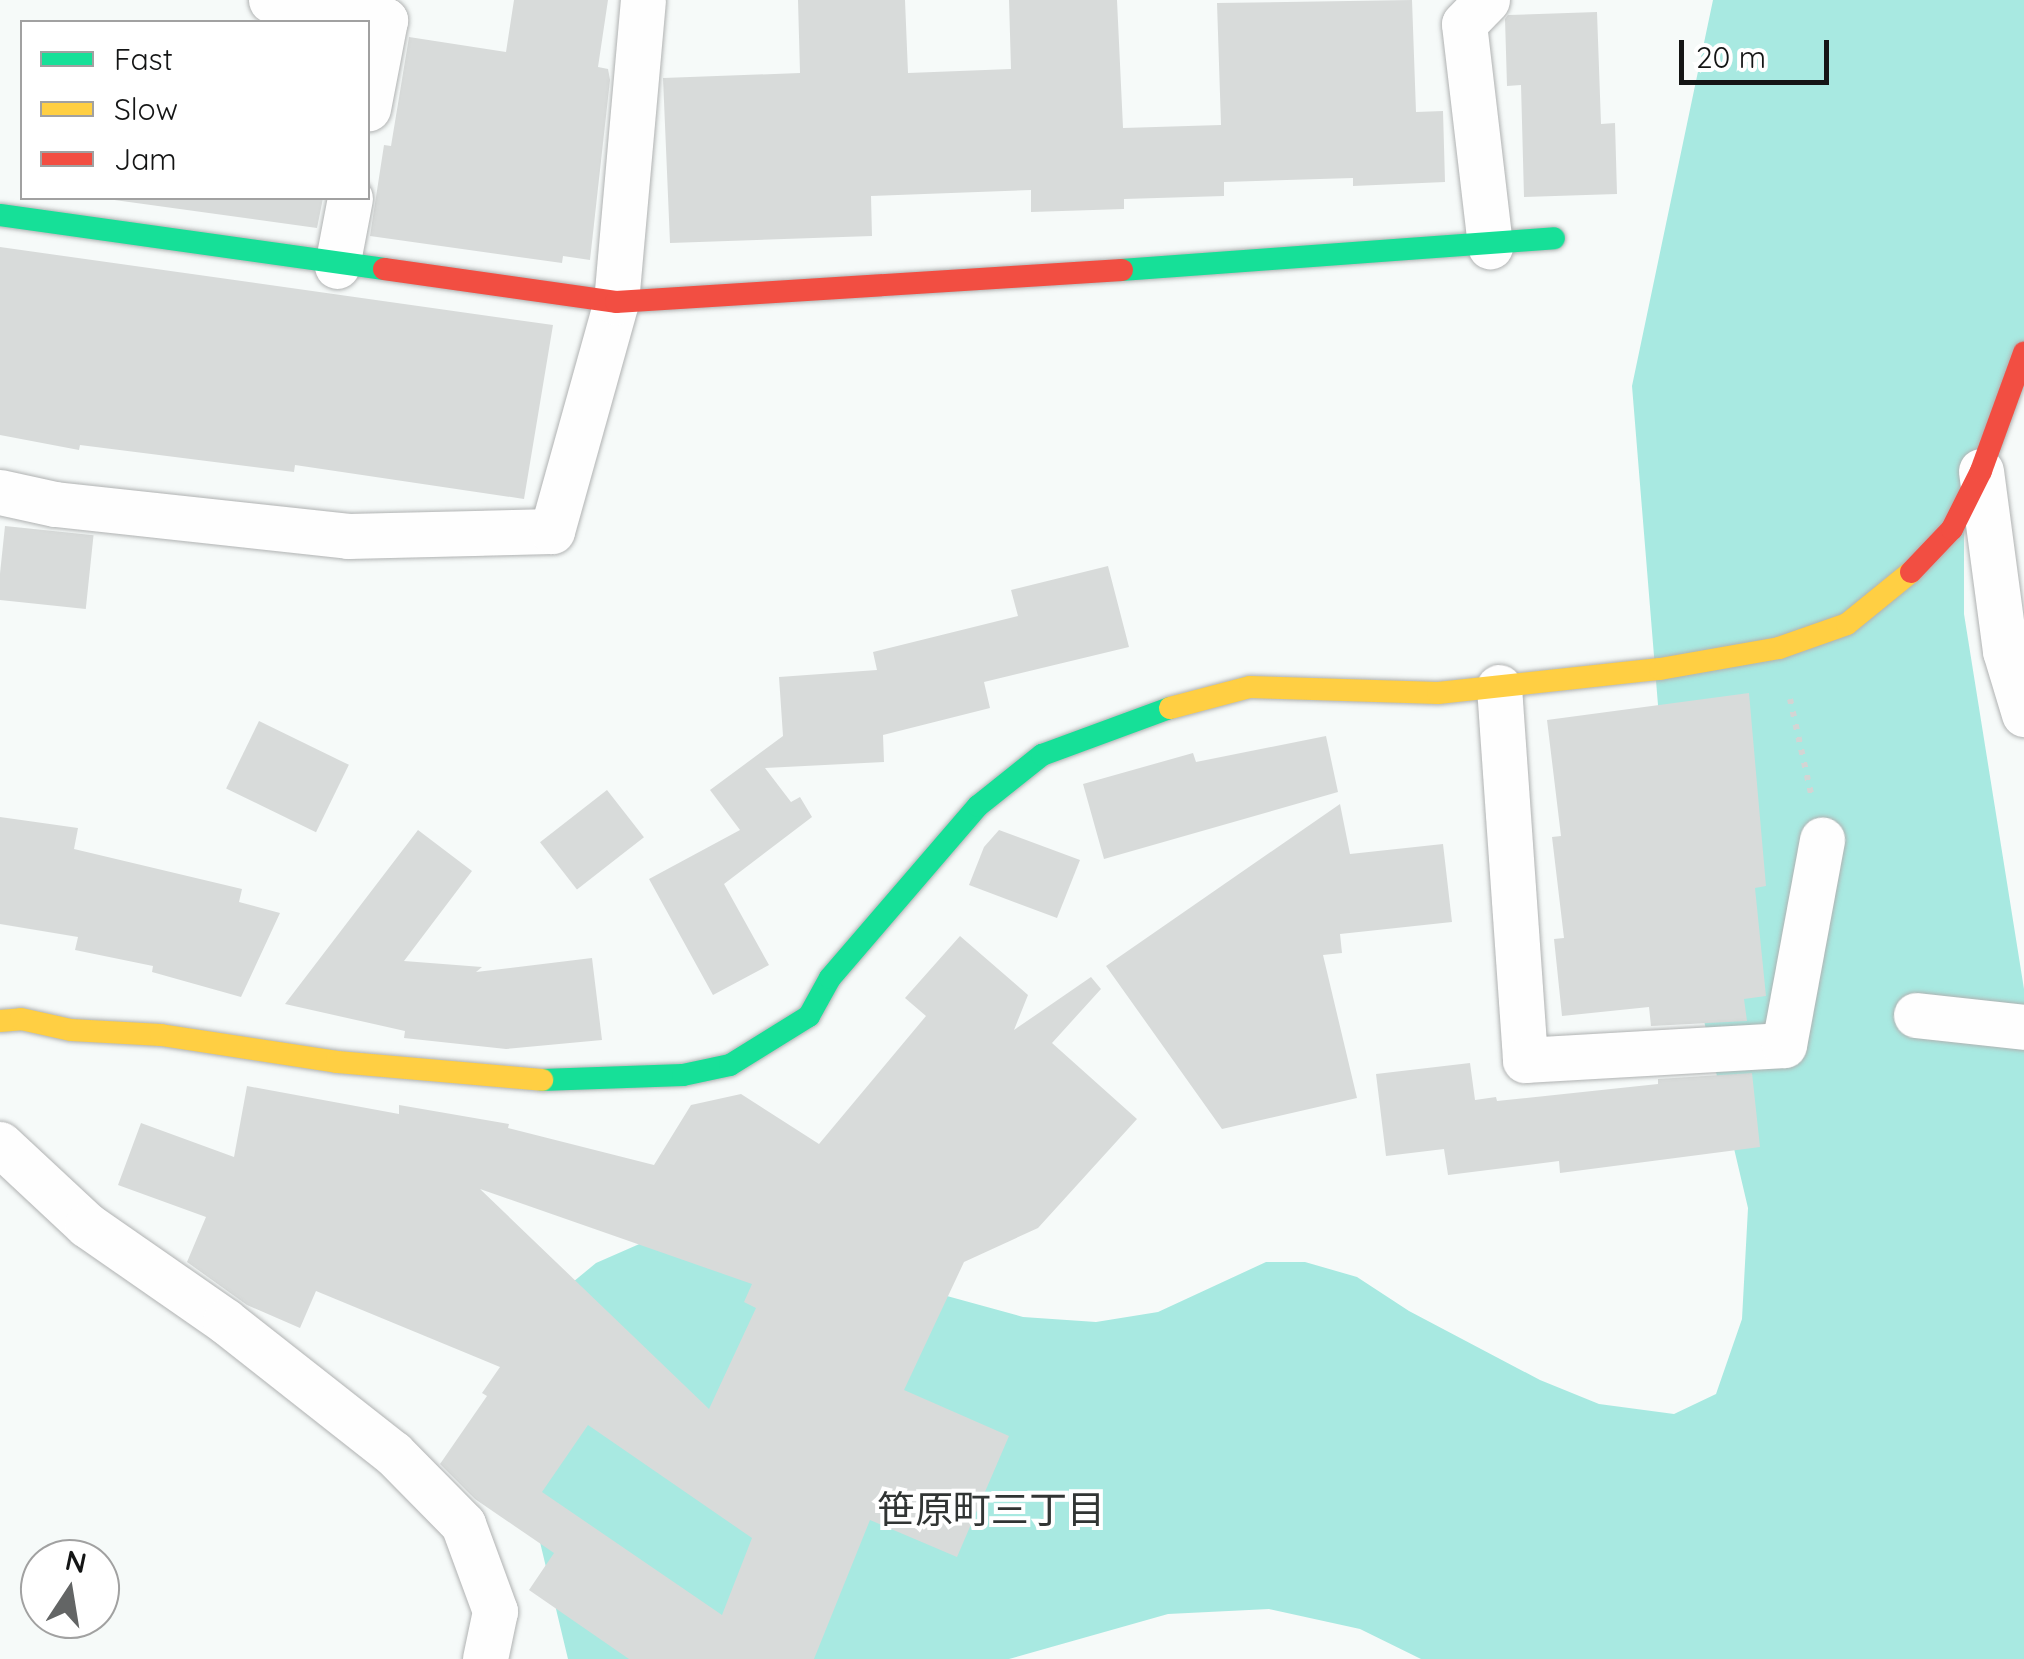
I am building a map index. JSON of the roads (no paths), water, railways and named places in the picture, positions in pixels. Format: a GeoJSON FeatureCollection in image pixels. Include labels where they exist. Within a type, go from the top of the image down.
{"type":"FeatureCollection","features":[{"type":"Feature","properties":{"kind":"street"},"geometry":{"type":"LineString","coordinates":[[271,0],[385,20],[370,98]]}},
{"type":"Feature","properties":{"kind":"street"},"geometry":{"type":"LineString","coordinates":[[0,492],[55,504],[348,536],[552,530],[616,302],[643,0]]}},
{"type":"Feature","properties":{"kind":"street"},"geometry":{"type":"LineString","coordinates":[[1487,0],[1464,24],[1490,246]]}},
{"type":"Feature","properties":{"kind":"street"},"geometry":{"type":"LineString","coordinates":[[337,266],[350,200]]}},
{"type":"Feature","properties":{"kind":"street"},"geometry":{"type":"LineString","coordinates":[[0,215],[337,266],[616,302],[1490,246],[1554,238]]}},
{"type":"Feature","properties":{"kind":"street"},"geometry":{"type":"LineString","coordinates":[[0,1021],[21,1019],[71,1030],[161,1035],[337,1062],[504,1080],[611,1080],[683,1075],[730,1065],[809,1016],[840,966],[978,806],[1042,754],[1136,717],[1250,686],[1438,694],[1660,669],[1778,648],[1846,624],[1884,598],[1952,529],[1981,471],[2024,353]]}},
{"type":"Feature","properties":{"kind":"street"},"geometry":{"type":"LineString","coordinates":[[1981,471],[2005,651],[2024,714]]}},
{"type":"Feature","properties":{"kind":"street"},"geometry":{"type":"LineString","coordinates":[[1499,687],[1525,1060],[1784,1045],[1822,839]]}},
{"type":"Feature","properties":{"kind":"street"},"geometry":{"type":"LineString","coordinates":[[1916,1015],[2024,1026]]}},
{"type":"Feature","properties":{"kind":"street"},"geometry":{"type":"LineString","coordinates":[[0,1144],[87,1225],[225,1321],[393,1453],[464,1524],[495,1611],[486,1659]]}},
{"type":"Feature","properties":{"kind":"district","name":"笹原町三丁目"},"geometry":{"type":"Point","coordinates":[991,1510]}}]}
